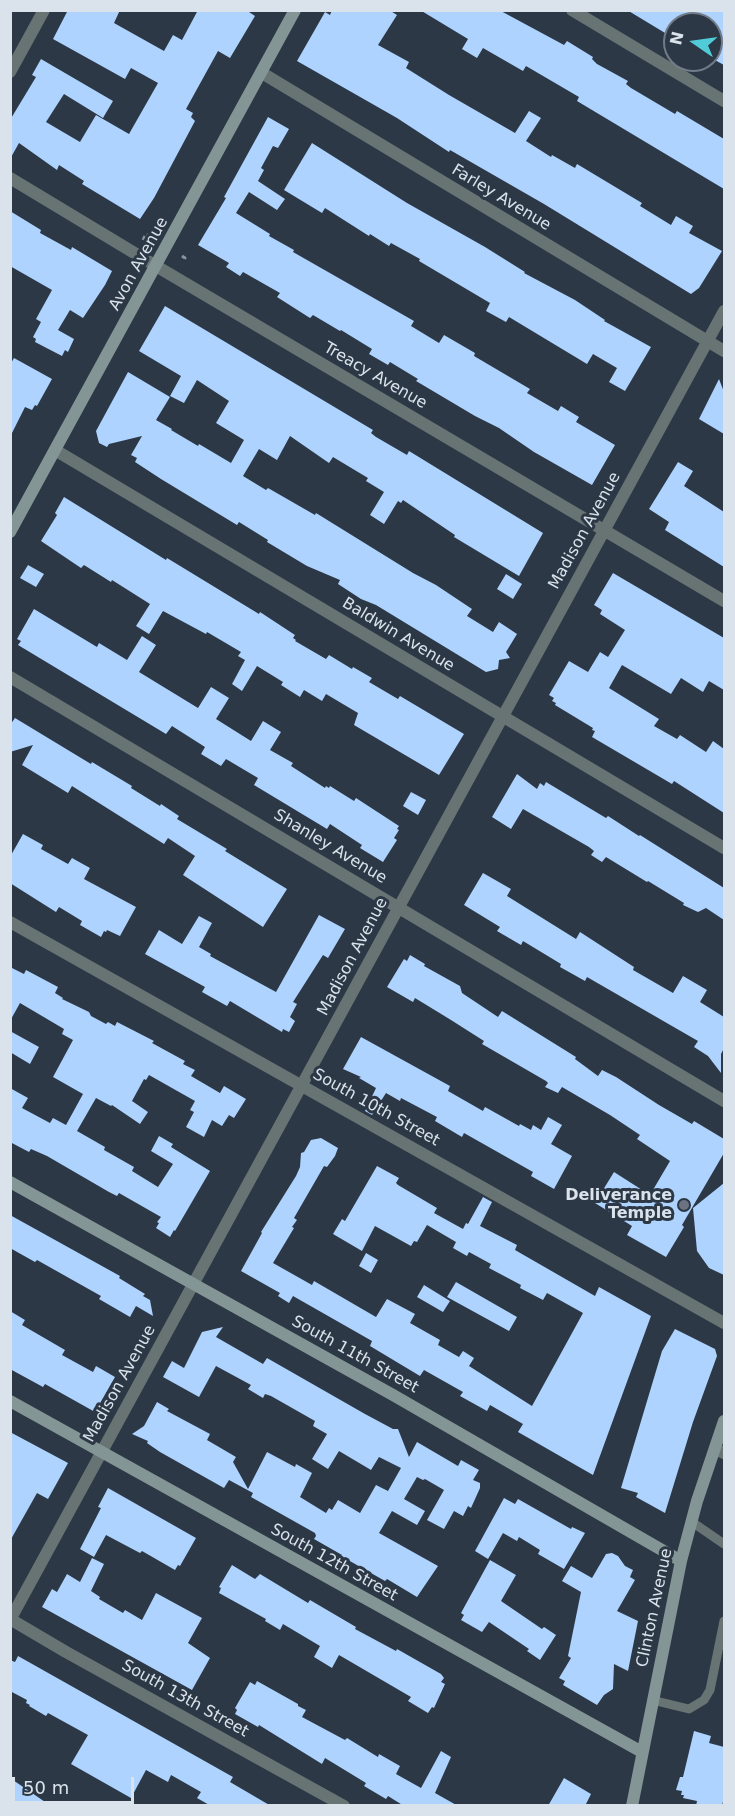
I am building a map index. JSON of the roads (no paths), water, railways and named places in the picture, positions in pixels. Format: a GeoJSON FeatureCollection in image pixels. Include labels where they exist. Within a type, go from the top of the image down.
{"type":"FeatureCollection","features":[{"type":"Feature","properties":{"kind":"street"},"geometry":{"type":"LineString","coordinates":[[10,72],[44,10]]}},
{"type":"Feature","properties":{"kind":"street","name":"Avon Avenue"},"geometry":{"type":"LineString","coordinates":[[10,532],[295,10]]}},
{"type":"Feature","properties":{"kind":"street"},"geometry":{"type":"LineString","coordinates":[[572,10],[724,101]]}},
{"type":"Feature","properties":{"kind":"street","name":"Farley Avenue"},"geometry":{"type":"LineString","coordinates":[[261,73],[724,351]]}},
{"type":"Feature","properties":{"kind":"street","name":"Treacy Avenue"},"geometry":{"type":"LineString","coordinates":[[10,178],[724,601]]}},
{"type":"Feature","properties":{"kind":"street","name":"Madison Avenue"},"geometry":{"type":"LineString","coordinates":[[11,1619],[724,311]]}},
{"type":"Feature","properties":{"kind":"street","name":"Baldwin Avenue"},"geometry":{"type":"LineString","coordinates":[[55,450],[724,848]]}},
{"type":"Feature","properties":{"kind":"street","name":"Shanley Avenue"},"geometry":{"type":"LineString","coordinates":[[10,677],[724,1101]]}},
{"type":"Feature","properties":{"kind":"street","name":"South 10th Street"},"geometry":{"type":"LineString","coordinates":[[10,922],[724,1323]]}},
{"type":"Feature","properties":{"kind":"street","name":"South 11th Street"},"geometry":{"type":"LineString","coordinates":[[10,1182],[403,1401],[681,1560]]}},
{"type":"Feature","properties":{"kind":"street","name":"South 12th Street"},"geometry":{"type":"LineString","coordinates":[[10,1401],[642,1752]]}},
{"type":"Feature","properties":{"kind":"street","name":"Clinton Avenue"},"geometry":{"type":"LineString","coordinates":[[632,1806],[681,1560],[692,1522],[720,1451],[724,1421]]}},
{"type":"Feature","properties":{"kind":"street","name":"South 13th Street"},"geometry":{"type":"LineString","coordinates":[[11,1619],[66,1652],[344,1806]]}},
{"type":"Feature","properties":{"kind":"lane"},"geometry":{"type":"LineString","coordinates":[[692,1522],[724,1544]]}},
{"type":"Feature","properties":{"kind":"lane"},"geometry":{"type":"LineString","coordinates":[[652,1700],[689,1709],[704,1700],[710,1690],[724,1621]]}},
{"type":"Feature","properties":{"kind":"place","name":"Deliverance Temple"},"geometry":{"type":"Point","coordinates":[684,1205]}}]}
